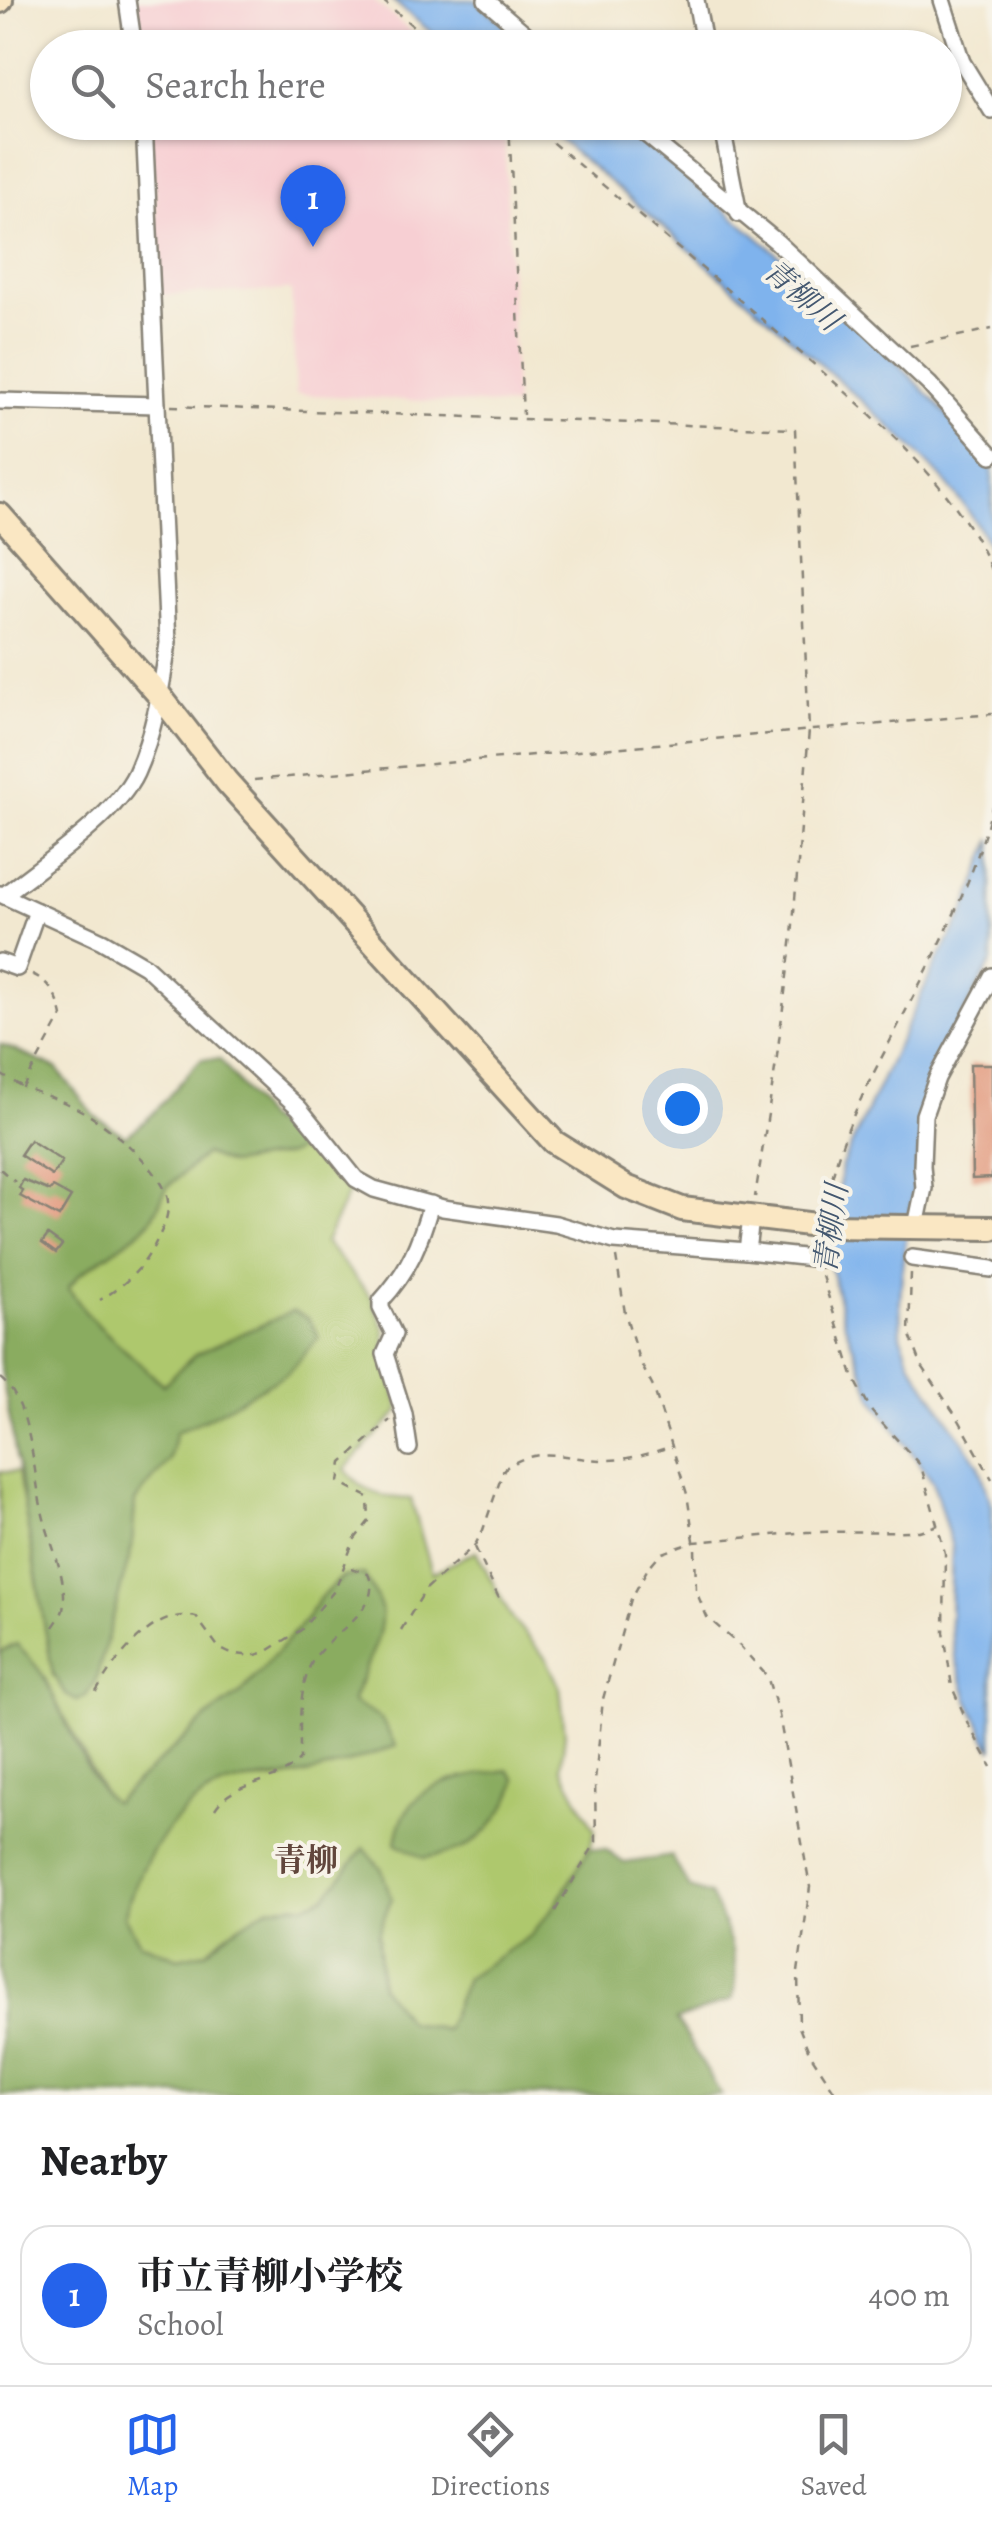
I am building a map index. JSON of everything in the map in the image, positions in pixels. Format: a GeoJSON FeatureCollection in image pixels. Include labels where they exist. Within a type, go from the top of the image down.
{"type":"FeatureCollection","features":[{"type":"Feature","properties":{"kind":"street"},"geometry":{"type":"LineString","coordinates":[[127,0],[131,30]]}},
{"type":"Feature","properties":{"kind":"street"},"geometry":{"type":"LineString","coordinates":[[486,0],[521,30]]}},
{"type":"Feature","properties":{"kind":"street"},"geometry":{"type":"LineString","coordinates":[[696,0],[702,30]]}},
{"type":"Feature","properties":{"kind":"street"},"geometry":{"type":"LineString","coordinates":[[942,0],[952,30]]}},
{"type":"Feature","properties":{"kind":"street"},"geometry":{"type":"LineString","coordinates":[[962,62],[992,111]]}},
{"type":"Feature","properties":{"kind":"street"},"geometry":{"type":"LineString","coordinates":[[145,140],[168,643],[160,696],[135,776],[95,824],[2,894],[145,966],[299,1108],[356,1179],[374,1189],[431,1204],[556,1224],[614,1240],[821,1259]]}},
{"type":"Feature","properties":{"kind":"street"},"geometry":{"type":"LineString","coordinates":[[651,140],[777,242],[977,434],[992,455]]}},
{"type":"Feature","properties":{"kind":"street"},"geometry":{"type":"LineString","coordinates":[[724,140],[739,214]]}},
{"type":"Feature","properties":{"kind":"street"},"geometry":{"type":"LineString","coordinates":[[0,401],[158,406]]}},
{"type":"Feature","properties":{"kind":"street"},"geometry":{"type":"LineString","coordinates":[[0,515],[160,696],[228,782],[554,1142],[626,1187],[682,1209],[832,1226],[992,1228]]}},
{"type":"Feature","properties":{"kind":"street"},"geometry":{"type":"LineString","coordinates":[[0,962],[17,968],[37,910]]}},
{"type":"Feature","properties":{"kind":"street"},"geometry":{"type":"LineString","coordinates":[[910,1226],[924,1188],[924,1116],[937,1078],[992,976]]}},
{"type":"Feature","properties":{"kind":"street"},"geometry":{"type":"LineString","coordinates":[[409,1448],[385,1354],[394,1334],[381,1300],[403,1278],[420,1245],[431,1204]]}},
{"type":"Feature","properties":{"kind":"street"},"geometry":{"type":"LineString","coordinates":[[747,1251],[751,1218]]}},
{"type":"Feature","properties":{"kind":"street"},"geometry":{"type":"LineString","coordinates":[[912,1258],[992,1269]]}},
{"type":"Feature","properties":{"kind":"path"},"geometry":{"type":"LineString","coordinates":[[382,0],[417,30]]}},
{"type":"Feature","properties":{"kind":"path"},"geometry":{"type":"LineString","coordinates":[[510,140],[523,416]]}},
{"type":"Feature","properties":{"kind":"path"},"geometry":{"type":"LineString","coordinates":[[549,140],[868,414],[961,513],[992,573]]}},
{"type":"Feature","properties":{"kind":"path"},"geometry":{"type":"LineString","coordinates":[[892,350],[992,330]]}},
{"type":"Feature","properties":{"kind":"path"},"geometry":{"type":"LineString","coordinates":[[158,406],[523,416],[796,429],[808,730],[786,987],[751,1218]]}},
{"type":"Feature","properties":{"kind":"path"},"geometry":{"type":"LineString","coordinates":[[228,782],[992,714]]}},
{"type":"Feature","properties":{"kind":"path"},"geometry":{"type":"LineString","coordinates":[[832,1226],[834,1163],[866,1087],[960,904],[992,807]]}},
{"type":"Feature","properties":{"kind":"path"},"geometry":{"type":"LineString","coordinates":[[17,968],[45,980],[59,1002],[62,1016],[22,1086]]}},
{"type":"Feature","properties":{"kind":"path"},"geometry":{"type":"LineString","coordinates":[[0,1074],[82,1110],[161,1177],[168,1201],[165,1224],[129,1282],[100,1300]]}},
{"type":"Feature","properties":{"kind":"path"},"geometry":{"type":"LineString","coordinates":[[0,1169],[16,1182]]}},
{"type":"Feature","properties":{"kind":"path"},"geometry":{"type":"LineString","coordinates":[[614,1240],[625,1314],[687,1494],[696,1591],[707,1617],[767,1676],[779,1715],[810,1887],[798,1972],[799,2027],[837,2095]]}},
{"type":"Feature","properties":{"kind":"path"},"geometry":{"type":"LineString","coordinates":[[912,1258],[908,1333],[922,1366],[959,1420],[992,1479]]}},
{"type":"Feature","properties":{"kind":"path"},"geometry":{"type":"LineString","coordinates":[[821,1259],[820,1270],[853,1376],[872,1412],[921,1466],[940,1524],[945,1554],[944,1632],[952,1686],[992,1767]]}},
{"type":"Feature","properties":{"kind":"path"},"geometry":{"type":"LineString","coordinates":[[0,1378],[9,1385],[30,1438],[41,1508],[60,1573],[62,1612],[51,1630]]}},
{"type":"Feature","properties":{"kind":"path"},"geometry":{"type":"LineString","coordinates":[[96,1692],[113,1664],[170,1616],[196,1617],[219,1648],[252,1656],[266,1652],[300,1630],[336,1590],[354,1540],[370,1520],[368,1497],[339,1482],[342,1463],[402,1409]]}},
{"type":"Feature","properties":{"kind":"path"},"geometry":{"type":"LineString","coordinates":[[401,1630],[426,1588],[475,1545],[484,1530],[504,1469],[517,1460],[530,1454],[550,1453],[605,1460],[648,1455],[670,1447]]}},
{"type":"Feature","properties":{"kind":"path"},"geometry":{"type":"LineString","coordinates":[[555,1911],[596,1842],[595,1781],[603,1700],[632,1599],[660,1554],[694,1542],[806,1532],[919,1531],[940,1524]]}},
{"type":"Feature","properties":{"kind":"path"},"geometry":{"type":"LineString","coordinates":[[475,1545],[502,1606]]}},
{"type":"Feature","properties":{"kind":"path"},"geometry":{"type":"LineString","coordinates":[[214,1809],[230,1793],[298,1764],[300,1697],[310,1667],[319,1649],[352,1622],[371,1597],[368,1574],[344,1566]]}},
{"type":"Feature","properties":{"kind":"shaded area"},"geometry":{"type":"Polygon","coordinates":[[[136,0],[373,0],[409,30],[139,30],[136,0]]]}},
{"type":"Feature","properties":{"kind":"shaded area"},"geometry":{"type":"Polygon","coordinates":[[[150,140],[505,140],[515,406],[296,394],[291,290],[158,295],[156,200],[150,140]]]}},
{"type":"Feature","properties":{"kind":"green space"},"geometry":{"type":"Polygon","coordinates":[[[0,1044],[56,1068],[95,1116],[125,1136],[156,1110],[201,1059],[220,1059],[266,1119],[302,1148],[288,1155],[229,1164],[205,1154],[167,1187],[152,1219],[136,1235],[79,1275],[68,1288],[89,1317],[163,1385],[196,1354],[293,1311],[308,1318],[319,1337],[289,1372],[176,1432],[169,1460],[135,1501],[132,1547],[96,1680],[86,1696],[77,1701],[66,1695],[53,1675],[0,1362],[0,1044]]]}},
{"type":"Feature","properties":{"kind":"green space"},"geometry":{"type":"Polygon","coordinates":[[[302,1148],[349,1191],[325,1242],[372,1298],[385,1330],[385,1355],[400,1410],[345,1469],[374,1493],[411,1499],[432,1573],[476,1551],[511,1617],[547,1660],[560,1688],[565,1734],[561,1767],[595,1831],[590,1848],[556,1904],[531,1935],[466,1978],[446,2030],[408,2022],[381,1986],[378,1934],[391,1899],[326,1896],[306,1905],[269,1907],[206,1952],[178,1958],[140,1943],[124,1916],[152,1853],[180,1815],[198,1800],[239,1782],[291,1777],[353,1761],[381,1719],[352,1703],[379,1634],[381,1608],[364,1574],[342,1577],[240,1694],[210,1715],[114,1803],[107,1801],[67,1721],[17,1644],[0,1652],[0,1472],[18,1472],[53,1675],[105,1643],[132,1547],[135,1501],[169,1460],[175,1432],[210,1417],[196,1354],[163,1385],[89,1317],[68,1288],[79,1275],[136,1235],[152,1219],[167,1187],[205,1154],[230,1164],[288,1155],[302,1148]]]}},
{"type":"Feature","properties":{"kind":"green space"},"geometry":{"type":"Polygon","coordinates":[[[364,1574],[380,1605],[381,1622],[352,1702],[381,1719],[396,1746],[313,1772],[239,1782],[198,1800],[165,1833],[131,1895],[124,1916],[140,1943],[178,1958],[206,1952],[269,1907],[306,1905],[326,1896],[364,1848],[382,1870],[391,1899],[378,1934],[381,1986],[408,2022],[445,2030],[466,1978],[531,1935],[556,1904],[590,1848],[606,1850],[624,1863],[672,1856],[689,1888],[710,1895],[734,1959],[733,1999],[677,2020],[721,2095],[0,2095],[0,1652],[16,1644],[39,1670],[96,1783],[114,1803],[210,1715],[240,1694],[320,1598],[343,1577],[364,1574]]]}},
{"type":"Feature","properties":{"kind":"green space"},"geometry":{"type":"Polygon","coordinates":[[[508,1770],[516,1780],[509,1799],[488,1828],[471,1843],[454,1852],[423,1858],[396,1843],[409,1807],[421,1795],[452,1781],[508,1770]]]}},
{"type":"Feature","properties":{"kind":"water"},"geometry":{"type":"Polygon","coordinates":[[[392,0],[475,0],[511,30],[428,30],[392,0]]]}},
{"type":"Feature","properties":{"kind":"water","name":"青柳川"},"geometry":{"type":"Polygon","coordinates":[[[559,140],[641,140],[862,329],[992,468],[992,555],[980,529],[941,477],[891,427],[559,140]]]}},
{"type":"Feature","properties":{"kind":"water"},"geometry":{"type":"Polygon","coordinates":[[[992,839],[992,961],[931,1073],[900,1302],[901,1335],[910,1362],[979,1465],[992,1506],[992,1750],[968,1699],[955,1657],[950,1624],[952,1547],[933,1482],[873,1399],[844,1322],[829,1260],[842,1165],[933,969],[964,913],[992,839]]]}},
{"type":"Feature","properties":{"kind":"building"},"geometry":{"type":"Polygon","coordinates":[[[970,1064],[992,1064],[992,1178],[972,1179],[970,1064]]]}},
{"type":"Feature","properties":{"kind":"building"},"geometry":{"type":"Polygon","coordinates":[[[30,1140],[62,1161],[52,1176],[20,1155],[30,1140]]]}},
{"type":"Feature","properties":{"kind":"building"},"geometry":{"type":"Polygon","coordinates":[[[23,1180],[50,1191],[53,1187],[71,1197],[59,1217],[20,1196],[23,1180]]]}},
{"type":"Feature","properties":{"kind":"building"},"geometry":{"type":"Polygon","coordinates":[[[48,1235],[62,1245],[56,1253],[42,1243],[48,1235]]]}},
{"type":"Feature","properties":{"kind":"place","name":"市立青柳小学校"},"geometry":{"type":"Point","coordinates":[313,247]}},
{"type":"Feature","properties":{"kind":"district","name":"青柳"},"geometry":{"type":"Point","coordinates":[306,1860]}}]}
